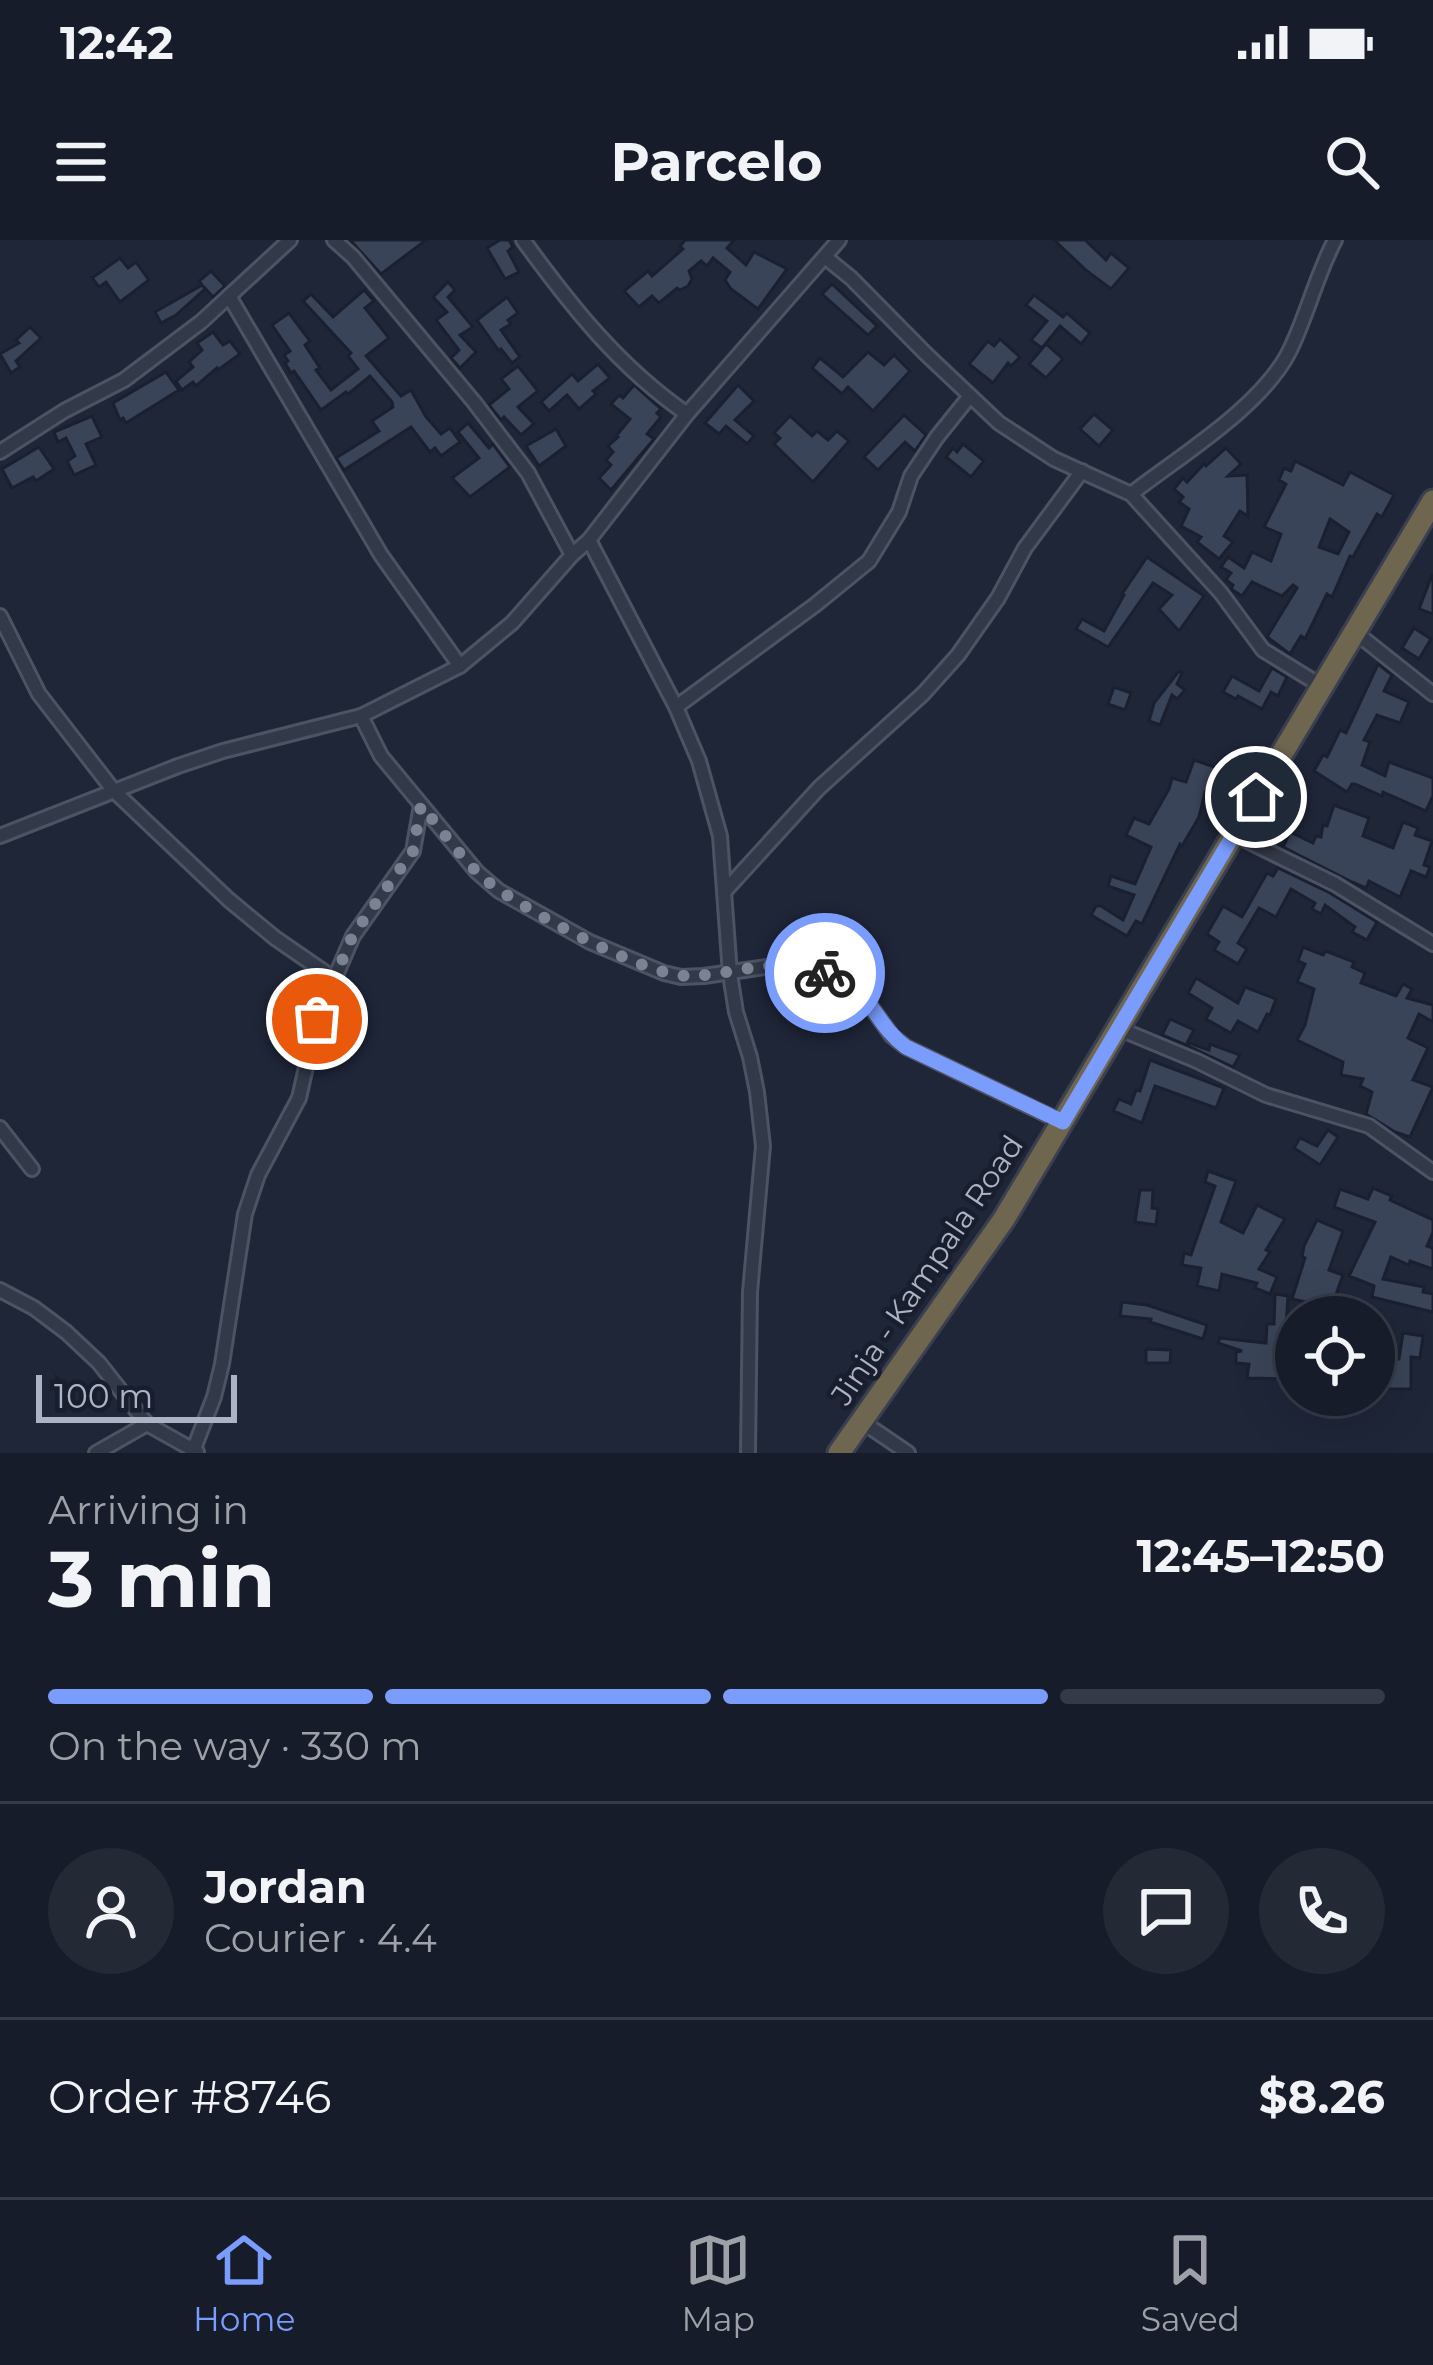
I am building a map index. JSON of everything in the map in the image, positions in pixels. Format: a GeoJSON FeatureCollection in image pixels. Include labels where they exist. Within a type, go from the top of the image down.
{"type":"FeatureCollection","features":[{"type":"Feature","properties":{"kind":"highway","name":"Jinja - Kampala Road"},"geometry":{"type":"LineString","coordinates":[[839,1453],[1004,1220],[1433,501]]}},
{"type":"Feature","properties":{"kind":"street"},"geometry":{"type":"LineString","coordinates":[[0,452],[124,380],[200,322],[290,240]]}},
{"type":"Feature","properties":{"kind":"street"},"geometry":{"type":"LineString","coordinates":[[334,240],[501,437],[528,473],[572,555]]}},
{"type":"Feature","properties":{"kind":"street"},"geometry":{"type":"LineString","coordinates":[[523,240],[610,351],[686,414]]}},
{"type":"Feature","properties":{"kind":"street"},"geometry":{"type":"LineString","coordinates":[[0,836],[223,751],[361,716],[460,666],[512,623],[590,540],[686,414],[839,240]]}},
{"type":"Feature","properties":{"kind":"street"},"geometry":{"type":"LineString","coordinates":[[1131,494],[1254,399],[1272,377],[1288,353],[1335,240]]}},
{"type":"Feature","properties":{"kind":"street"},"geometry":{"type":"LineString","coordinates":[[825,257],[998,423],[1131,494],[1221,592],[1263,650],[1323,687]]}},
{"type":"Feature","properties":{"kind":"street"},"geometry":{"type":"LineString","coordinates":[[229,296],[381,555],[460,666]]}},
{"type":"Feature","properties":{"kind":"street"},"geometry":{"type":"LineString","coordinates":[[676,707],[869,561],[899,512],[911,476],[970,395]]}},
{"type":"Feature","properties":{"kind":"street"},"geometry":{"type":"LineString","coordinates":[[725,891],[819,788],[958,655],[998,598],[1025,548],[1082,471]]}},
{"type":"Feature","properties":{"kind":"street"},"geometry":{"type":"LineString","coordinates":[[590,540],[676,707],[699,761],[720,836],[730,974],[750,1057],[763,1146],[750,1292],[748,1453]]}},
{"type":"Feature","properties":{"kind":"street"},"geometry":{"type":"LineString","coordinates":[[0,616],[39,694],[114,791],[229,900],[333,979]]}},
{"type":"Feature","properties":{"kind":"street"},"geometry":{"type":"LineString","coordinates":[[1355,632],[1433,694]]}},
{"type":"Feature","properties":{"kind":"street"},"geometry":{"type":"LineString","coordinates":[[361,716],[381,756],[477,872],[499,891],[590,942],[680,977],[793,963],[818,969],[866,1000],[906,1047],[1063,1122]]}},
{"type":"Feature","properties":{"kind":"street"},"geometry":{"type":"LineString","coordinates":[[0,1290],[66,1332],[99,1363],[147,1424],[195,1452],[222,1364],[244,1214],[258,1175],[299,1098],[317,1019],[333,979],[353,935],[413,851],[421,805]]}},
{"type":"Feature","properties":{"kind":"street"},"geometry":{"type":"LineString","coordinates":[[1233,834],[1335,884],[1433,944]]}},
{"type":"Feature","properties":{"kind":"street"},"geometry":{"type":"LineString","coordinates":[[1120,1029],[1266,1095],[1369,1126],[1433,1172]]}},
{"type":"Feature","properties":{"kind":"street"},"geometry":{"type":"LineString","coordinates":[[0,1128],[32,1169]]}},
{"type":"Feature","properties":{"kind":"street"},"geometry":{"type":"LineString","coordinates":[[861,1421],[908,1453]]}},
{"type":"Feature","properties":{"kind":"street"},"geometry":{"type":"LineString","coordinates":[[96,1453],[147,1424]]}},
{"type":"Feature","properties":{"kind":"building"},"geometry":{"type":"Polygon","coordinates":[[[350,240],[426,240],[381,274],[350,240]]]}},
{"type":"Feature","properties":{"kind":"building"},"geometry":{"type":"Polygon","coordinates":[[[509,240],[513,247],[508,251],[519,272],[505,279],[487,248],[509,240]]]}},
{"type":"Feature","properties":{"kind":"building"},"geometry":{"type":"Polygon","coordinates":[[[685,240],[734,240],[727,248],[746,265],[754,252],[787,269],[758,309],[731,289],[725,280],[730,272],[713,258],[707,266],[701,261],[689,271],[688,286],[677,288],[659,303],[652,296],[639,307],[624,291],[648,271],[652,276],[683,249],[685,240]]]}},
{"type":"Feature","properties":{"kind":"building"},"geometry":{"type":"Polygon","coordinates":[[[1054,240],[1085,240],[1106,260],[1111,253],[1129,268],[1111,289],[1054,240]]]}},
{"type":"Feature","properties":{"kind":"building"},"geometry":{"type":"Polygon","coordinates":[[[120,258],[128,268],[136,262],[149,280],[120,302],[106,282],[99,287],[92,278],[120,258]]]}},
{"type":"Feature","properties":{"kind":"building"},"geometry":{"type":"Polygon","coordinates":[[[211,271],[225,286],[213,297],[203,286],[176,315],[161,323],[155,312],[202,285],[199,281],[211,271]]]}},
{"type":"Feature","properties":{"kind":"building"},"geometry":{"type":"Polygon","coordinates":[[[448,282],[455,290],[448,297],[473,327],[460,335],[476,352],[460,368],[451,358],[459,350],[436,320],[447,312],[433,297],[448,282]]]}},
{"type":"Feature","properties":{"kind":"building"},"geometry":{"type":"Polygon","coordinates":[[[832,284],[877,326],[868,335],[822,294],[832,284]]]}},
{"type":"Feature","properties":{"kind":"building"},"geometry":{"type":"Polygon","coordinates":[[[364,290],[374,301],[365,308],[389,338],[366,356],[401,396],[411,390],[441,434],[450,428],[460,442],[441,456],[435,448],[430,452],[411,427],[344,470],[336,458],[379,431],[372,421],[393,407],[392,402],[370,376],[321,410],[285,363],[284,355],[290,351],[272,325],[289,313],[310,341],[305,345],[331,390],[358,369],[348,356],[351,353],[303,301],[311,294],[333,317],[364,290]]]}},
{"type":"Feature","properties":{"kind":"building"},"geometry":{"type":"Polygon","coordinates":[[[1034,295],[1063,317],[1067,313],[1090,333],[1081,344],[1060,326],[1042,348],[1031,340],[1047,321],[1026,305],[1034,295]]]}},
{"type":"Feature","properties":{"kind":"building"},"geometry":{"type":"Polygon","coordinates":[[[507,297],[518,313],[501,330],[520,357],[512,363],[477,320],[507,297]]]}},
{"type":"Feature","properties":{"kind":"building"},"geometry":{"type":"Polygon","coordinates":[[[30,327],[41,338],[16,361],[20,367],[11,373],[0,354],[19,343],[16,340],[30,327]]]}},
{"type":"Feature","properties":{"kind":"building"},"geometry":{"type":"Polygon","coordinates":[[[213,332],[223,345],[230,341],[240,354],[196,386],[193,382],[182,390],[176,381],[193,367],[189,362],[202,350],[197,343],[213,332]]]}},
{"type":"Feature","properties":{"kind":"building"},"geometry":{"type":"Polygon","coordinates":[[[1000,339],[1020,357],[1011,366],[1008,363],[993,383],[969,364],[988,341],[994,346],[1000,339]]]}},
{"type":"Feature","properties":{"kind":"building"},"geometry":{"type":"Polygon","coordinates":[[[1046,344],[1063,359],[1046,378],[1029,364],[1046,344]]]}},
{"type":"Feature","properties":{"kind":"building"},"geometry":{"type":"Polygon","coordinates":[[[868,352],[884,365],[894,355],[910,371],[873,411],[848,387],[842,394],[812,368],[820,358],[843,377],[868,352]]]}},
{"type":"Feature","properties":{"kind":"building"},"geometry":{"type":"Polygon","coordinates":[[[598,364],[610,378],[579,409],[567,395],[549,411],[541,402],[572,374],[578,381],[598,364]]]}},
{"type":"Feature","properties":{"kind":"building"},"geometry":{"type":"Polygon","coordinates":[[[518,366],[538,391],[518,407],[534,424],[521,435],[489,405],[509,389],[501,379],[518,366]]]}},
{"type":"Feature","properties":{"kind":"building"},"geometry":{"type":"Polygon","coordinates":[[[166,372],[179,390],[126,423],[120,420],[113,403],[166,372]]]}},
{"type":"Feature","properties":{"kind":"building"},"geometry":{"type":"Polygon","coordinates":[[[634,385],[661,409],[657,413],[661,417],[647,434],[654,439],[611,490],[599,478],[611,465],[606,460],[613,452],[608,446],[630,419],[611,404],[634,385]]]}},
{"type":"Feature","properties":{"kind":"building"},"geometry":{"type":"Polygon","coordinates":[[[738,385],[754,401],[735,420],[754,436],[747,444],[726,426],[719,434],[705,423],[738,385]]]}},
{"type":"Feature","properties":{"kind":"building"},"geometry":{"type":"Polygon","coordinates":[[[1094,414],[1113,430],[1099,446],[1080,429],[1094,414]]]}},
{"type":"Feature","properties":{"kind":"building"},"geometry":{"type":"Polygon","coordinates":[[[904,415],[926,435],[915,451],[905,442],[878,470],[864,457],[904,415]]]}},
{"type":"Feature","properties":{"kind":"building"},"geometry":{"type":"Polygon","coordinates":[[[92,416],[102,437],[86,444],[96,465],[74,475],[67,461],[75,456],[66,438],[58,442],[54,432],[92,416]]]}},
{"type":"Feature","properties":{"kind":"building"},"geometry":{"type":"Polygon","coordinates":[[[790,416],[812,436],[817,431],[828,440],[837,431],[849,441],[813,482],[774,444],[780,438],[774,433],[790,416]]]}},
{"type":"Feature","properties":{"kind":"building"},"geometry":{"type":"Polygon","coordinates":[[[468,423],[510,467],[470,497],[452,478],[479,458],[458,432],[468,423]]]}},
{"type":"Feature","properties":{"kind":"building"},"geometry":{"type":"Polygon","coordinates":[[[556,429],[566,446],[539,466],[526,446],[556,429]]]}},
{"type":"Feature","properties":{"kind":"building"},"geometry":{"type":"Polygon","coordinates":[[[963,444],[984,461],[971,477],[946,457],[963,444]]]}},
{"type":"Feature","properties":{"kind":"building"},"geometry":{"type":"Polygon","coordinates":[[[39,447],[54,469],[12,488],[2,469],[39,447]]]}},
{"type":"Feature","properties":{"kind":"building"},"geometry":{"type":"Polygon","coordinates":[[[1226,448],[1241,464],[1228,476],[1247,475],[1248,516],[1240,511],[1224,536],[1233,542],[1219,559],[1197,542],[1201,537],[1181,526],[1189,509],[1179,502],[1183,497],[1174,489],[1226,448]]]}},
{"type":"Feature","properties":{"kind":"building"},"geometry":{"type":"Polygon","coordinates":[[[1295,461],[1343,485],[1350,472],[1394,495],[1350,556],[1332,597],[1327,594],[1305,639],[1301,636],[1290,654],[1267,637],[1297,588],[1293,585],[1282,596],[1252,582],[1242,596],[1231,589],[1233,585],[1226,580],[1231,573],[1221,567],[1228,557],[1244,568],[1252,552],[1271,561],[1281,534],[1264,527],[1286,484],[1279,480],[1284,468],[1291,471],[1295,461]],[[1330,519],[1319,547],[1338,554],[1349,532],[1330,519]]]}},
{"type":"Feature","properties":{"kind":"building"},"geometry":{"type":"Polygon","coordinates":[[[1147,557],[1204,596],[1179,631],[1159,609],[1172,595],[1153,583],[1108,647],[1076,629],[1082,619],[1104,631],[1147,557]]]}},
{"type":"Feature","properties":{"kind":"building"},"geometry":{"type":"Polygon","coordinates":[[[1433,575],[1433,614],[1419,609],[1433,575]]]}},
{"type":"Feature","properties":{"kind":"building"},"geometry":{"type":"Polygon","coordinates":[[[1414,628],[1431,639],[1419,659],[1402,648],[1414,628]]]}},
{"type":"Feature","properties":{"kind":"building"},"geometry":{"type":"Polygon","coordinates":[[[1378,664],[1392,675],[1384,691],[1409,702],[1400,723],[1377,715],[1364,740],[1370,742],[1362,765],[1385,776],[1389,762],[1433,778],[1433,796],[1426,811],[1355,784],[1347,792],[1314,771],[1340,730],[1346,733],[1378,664]]]}},
{"type":"Feature","properties":{"kind":"building"},"geometry":{"type":"Polygon","coordinates":[[[1272,668],[1287,677],[1278,696],[1271,692],[1262,709],[1223,692],[1232,676],[1259,691],[1272,668]]]}},
{"type":"Feature","properties":{"kind":"building"},"geometry":{"type":"Polygon","coordinates":[[[1179,671],[1177,684],[1185,690],[1177,699],[1172,695],[1160,725],[1149,721],[1154,703],[1179,671]]]}},
{"type":"Feature","properties":{"kind":"building"},"geometry":{"type":"Polygon","coordinates":[[[1114,687],[1131,693],[1125,710],[1108,704],[1114,687]]]}},
{"type":"Feature","properties":{"kind":"building"},"geometry":{"type":"Polygon","coordinates":[[[1194,760],[1223,770],[1214,795],[1205,792],[1199,817],[1180,844],[1142,924],[1136,921],[1127,936],[1091,915],[1101,906],[1123,920],[1134,895],[1108,886],[1111,876],[1135,884],[1151,847],[1126,835],[1134,818],[1149,824],[1172,778],[1186,782],[1194,760]]]}},
{"type":"Feature","properties":{"kind":"building"},"geometry":{"type":"Polygon","coordinates":[[[1334,805],[1369,818],[1363,836],[1393,848],[1403,822],[1418,828],[1415,835],[1432,841],[1424,865],[1430,867],[1426,877],[1411,871],[1400,897],[1369,881],[1366,888],[1283,847],[1290,832],[1313,843],[1316,836],[1321,837],[1334,805]]]}},
{"type":"Feature","properties":{"kind":"building"},"geometry":{"type":"Polygon","coordinates":[[[1278,868],[1377,922],[1367,940],[1325,905],[1321,914],[1312,909],[1315,903],[1291,889],[1276,917],[1259,908],[1238,943],[1247,949],[1238,964],[1214,950],[1219,942],[1207,934],[1223,906],[1242,917],[1267,873],[1273,876],[1278,868]]]}},
{"type":"Feature","properties":{"kind":"building"},"geometry":{"type":"Polygon","coordinates":[[[1303,947],[1354,962],[1352,967],[1365,973],[1361,983],[1396,996],[1403,984],[1412,989],[1407,998],[1433,1005],[1433,1022],[1419,1014],[1408,1038],[1428,1048],[1413,1080],[1433,1087],[1410,1137],[1366,1114],[1372,1092],[1360,1086],[1363,1079],[1341,1075],[1343,1062],[1297,1040],[1314,989],[1297,982],[1305,964],[1298,961],[1303,947]]]}},
{"type":"Feature","properties":{"kind":"building"},"geometry":{"type":"Polygon","coordinates":[[[1196,978],[1238,1003],[1245,987],[1276,999],[1270,1015],[1258,1032],[1238,1021],[1231,1033],[1206,1019],[1212,1008],[1188,993],[1196,978]]]}},
{"type":"Feature","properties":{"kind":"building"},"geometry":{"type":"Polygon","coordinates":[[[1170,1019],[1194,1030],[1186,1045],[1162,1035],[1170,1019]]]}},
{"type":"Feature","properties":{"kind":"building"},"geometry":{"type":"Polygon","coordinates":[[[1189,1043],[1209,1050],[1210,1044],[1240,1055],[1233,1067],[1189,1043]]]}},
{"type":"Feature","properties":{"kind":"building"},"geometry":{"type":"Polygon","coordinates":[[[1150,1060],[1224,1088],[1216,1108],[1155,1086],[1142,1123],[1113,1111],[1119,1099],[1131,1104],[1150,1060]]]}},
{"type":"Feature","properties":{"kind":"building"},"geometry":{"type":"Polygon","coordinates":[[[1328,1130],[1338,1137],[1320,1165],[1294,1148],[1300,1138],[1317,1146],[1328,1130]]]}},
{"type":"Feature","properties":{"kind":"building"},"geometry":{"type":"Polygon","coordinates":[[[1208,1171],[1236,1181],[1221,1222],[1243,1233],[1257,1205],[1285,1219],[1259,1269],[1277,1277],[1270,1294],[1255,1288],[1257,1283],[1222,1274],[1219,1291],[1197,1286],[1201,1268],[1182,1265],[1184,1253],[1191,1255],[1215,1186],[1205,1182],[1208,1171]]]}},
{"type":"Feature","properties":{"kind":"building"},"geometry":{"type":"Polygon","coordinates":[[[1373,1188],[1433,1220],[1427,1246],[1433,1248],[1433,1269],[1391,1257],[1383,1279],[1424,1287],[1423,1292],[1433,1294],[1433,1312],[1395,1303],[1395,1296],[1372,1296],[1374,1286],[1349,1276],[1375,1222],[1334,1207],[1340,1189],[1368,1199],[1373,1188]]]}},
{"type":"Feature","properties":{"kind":"building"},"geometry":{"type":"Polygon","coordinates":[[[1140,1190],[1153,1190],[1156,1225],[1135,1222],[1140,1190]]]}},
{"type":"Feature","properties":{"kind":"building"},"geometry":{"type":"Polygon","coordinates":[[[1317,1220],[1343,1231],[1329,1270],[1343,1275],[1336,1296],[1293,1296],[1304,1246],[1317,1220]]]}},
{"type":"Feature","properties":{"kind":"building"},"geometry":{"type":"Polygon","coordinates":[[[1275,1294],[1288,1296],[1275,1296],[1275,1379],[1247,1378],[1249,1364],[1236,1363],[1236,1352],[1242,1351],[1218,1343],[1220,1338],[1266,1343],[1267,1324],[1274,1324],[1275,1294]]]}},
{"type":"Feature","properties":{"kind":"building"},"geometry":{"type":"Polygon","coordinates":[[[1122,1302],[1147,1305],[1207,1325],[1203,1339],[1151,1319],[1120,1316],[1122,1302]]]}},
{"type":"Feature","properties":{"kind":"building"},"geometry":{"type":"Polygon","coordinates":[[[1403,1333],[1423,1336],[1420,1358],[1411,1357],[1411,1389],[1395,1389],[1395,1359],[1399,1359],[1403,1333]]]}},
{"type":"Feature","properties":{"kind":"building"},"geometry":{"type":"Polygon","coordinates":[[[1146,1349],[1171,1350],[1170,1363],[1146,1363],[1146,1349]]]}},
{"type":"Feature","properties":{"kind":"way so far"},"geometry":{"type":"LineString","coordinates":[[317,1019],[353,935],[413,851],[421,805],[499,891],[590,942],[644,965],[680,977],[793,963],[825,973]]}},
{"type":"Feature","properties":{"kind":"route"},"geometry":{"type":"LineString","coordinates":[[825,973],[866,1000],[906,1047],[1063,1122],[1256,797]]}}]}
